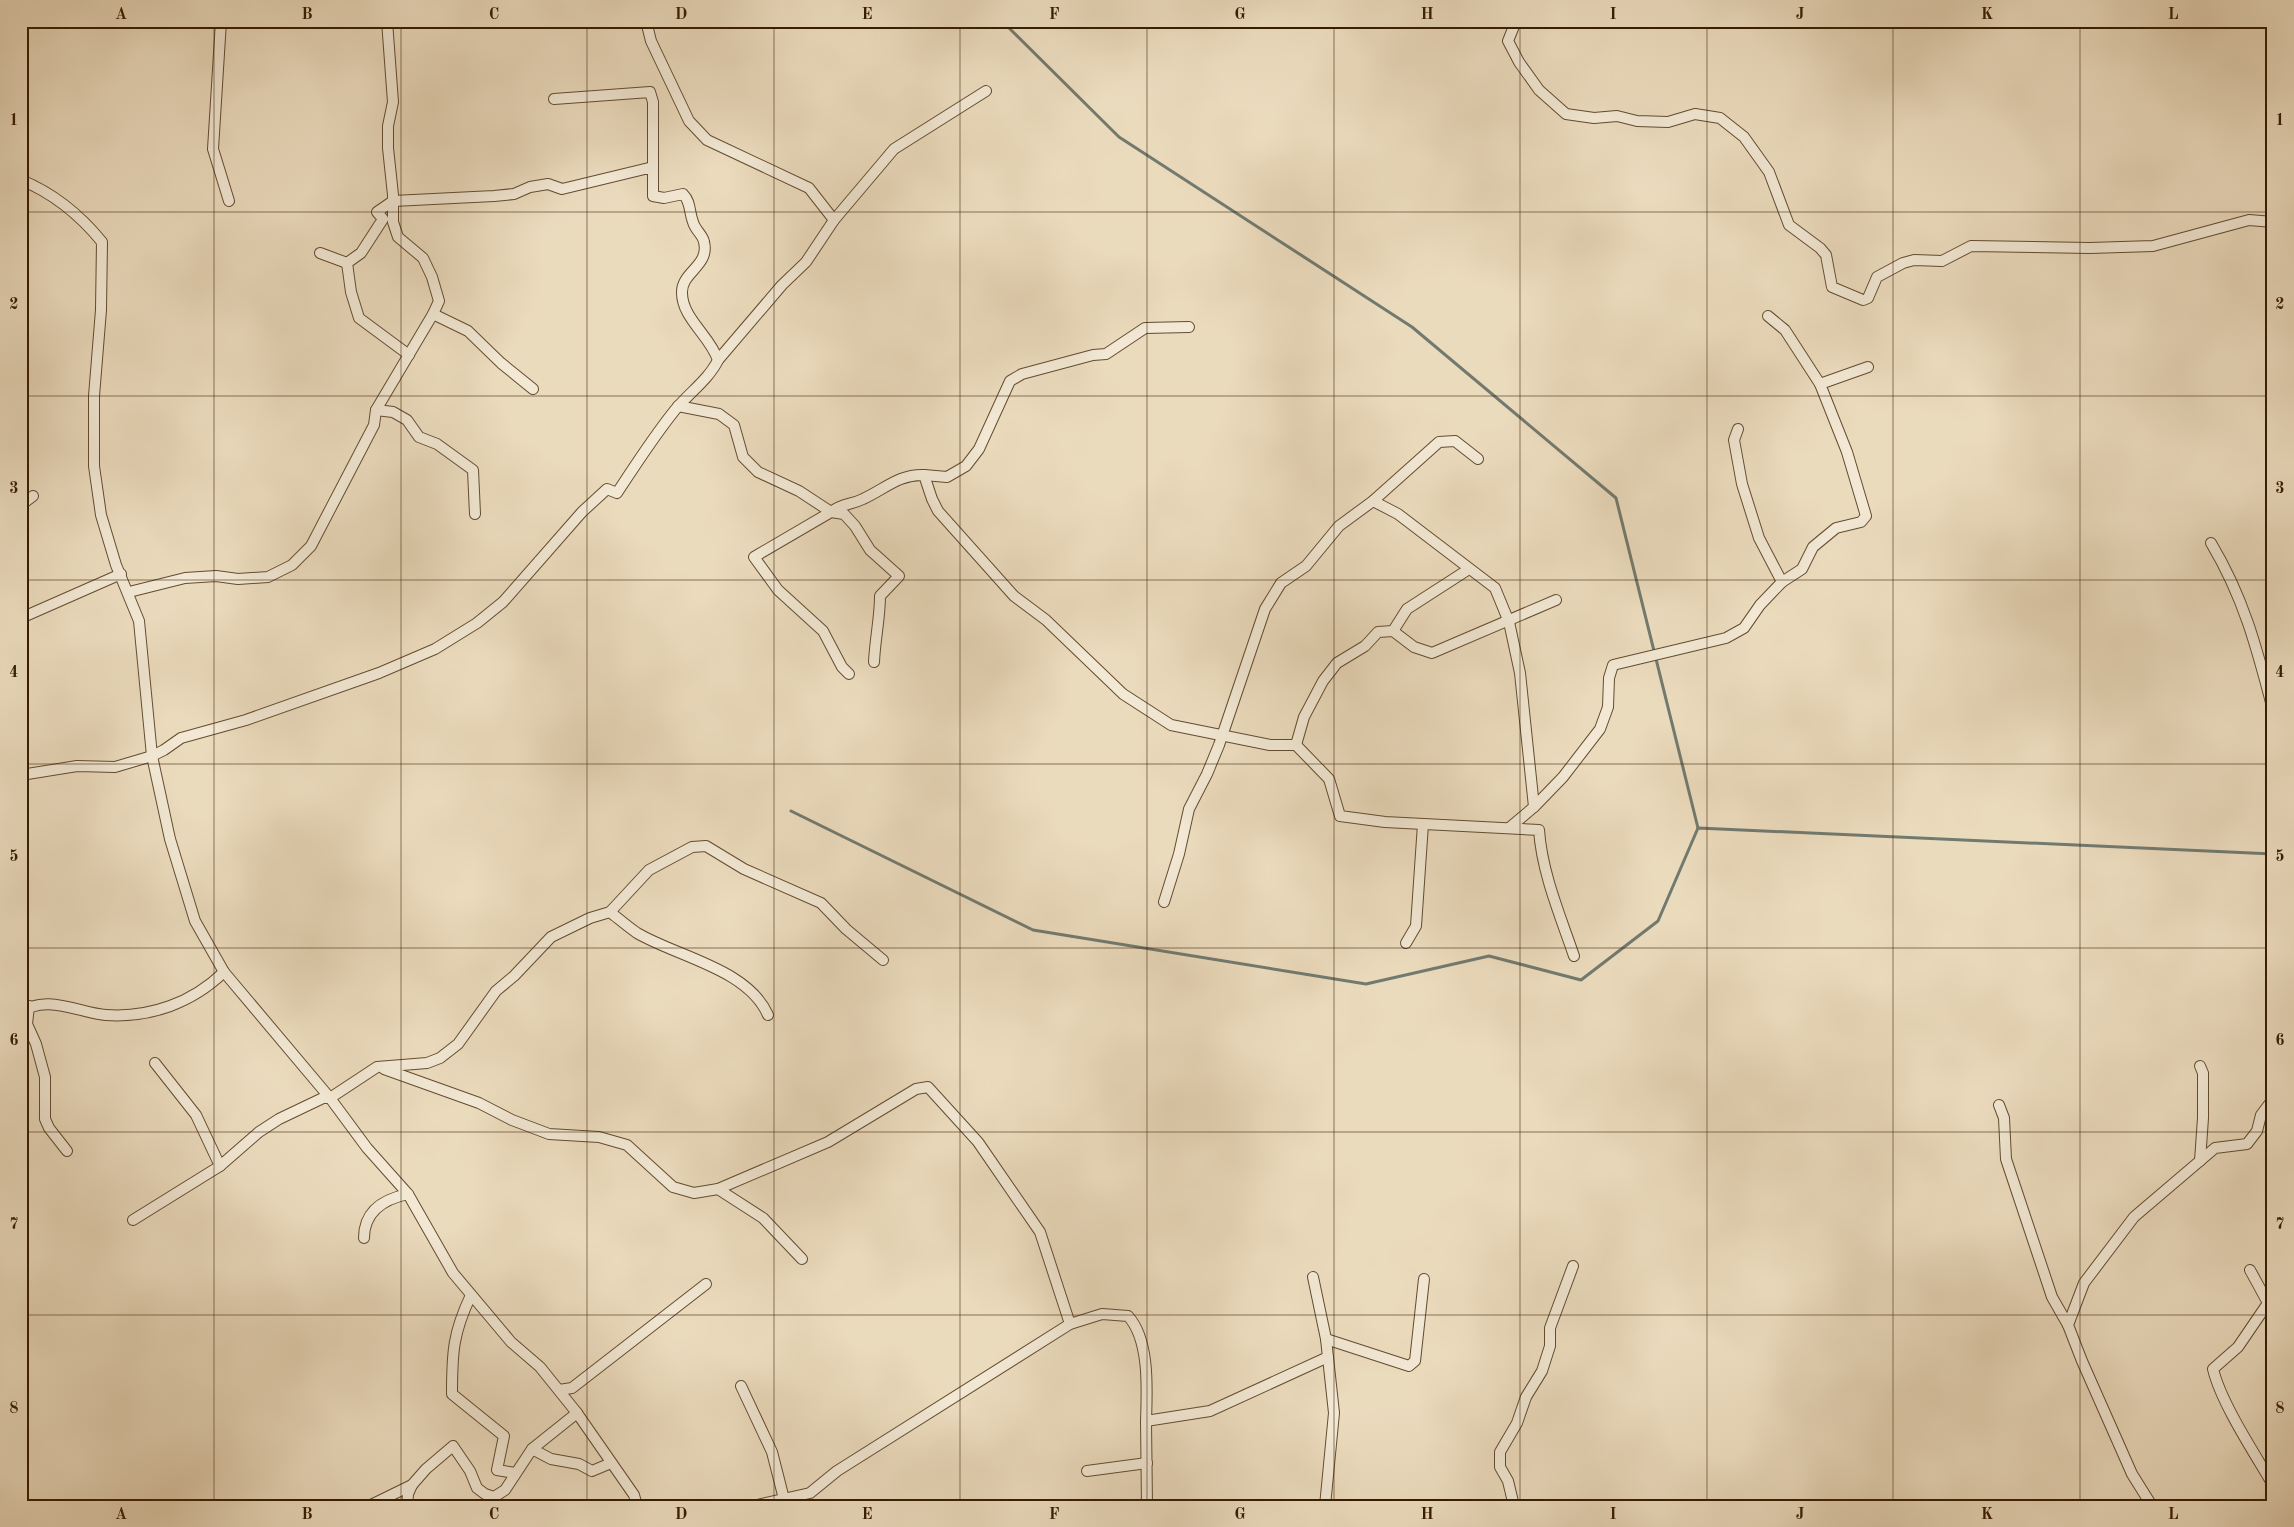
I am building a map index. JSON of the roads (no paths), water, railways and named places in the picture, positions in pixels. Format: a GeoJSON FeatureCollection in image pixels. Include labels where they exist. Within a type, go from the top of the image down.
{"type":"FeatureCollection","features":[{"type":"Feature","properties":{"kind":"street"},"geometry":{"type":"LineString","coordinates":[[221,21],[213,149],[229,201]]}},
{"type":"Feature","properties":{"kind":"street"},"geometry":{"type":"LineString","coordinates":[[129,592],[186,578],[216,576],[238,579],[268,577],[292,565],[311,546],[374,425],[376,410],[433,314],[438,301],[432,277],[423,258],[398,237],[393,222],[388,148],[388,126],[393,102],[388,21]]}},
{"type":"Feature","properties":{"kind":"street"},"geometry":{"type":"LineString","coordinates":[[646,21],[651,41],[689,121],[707,140],[809,188],[834,220]]}},
{"type":"Feature","properties":{"kind":"street"},"geometry":{"type":"LineString","coordinates":[[1516,21],[1508,41],[1519,62],[1539,90],[1566,114],[1594,118],[1617,116],[1637,121],[1668,122],[1695,114],[1720,118],[1744,137],[1769,172],[1789,225],[1820,248],[1826,255],[1832,287],[1863,300],[1868,298],[1877,277],[1903,263],[1914,260],[1942,261],[1971,246],[2090,248],[2153,246],[2249,220],[2273,222]]}},
{"type":"Feature","properties":{"kind":"street"},"geometry":{"type":"LineString","coordinates":[[21,776],[77,766],[115,767],[152,756],[180,738],[246,720],[379,673],[435,649],[477,623],[503,602],[582,512],[606,489],[617,493],[656,433],[678,406],[713,370],[718,360],[782,285],[806,262],[834,220],[894,149],[986,91]]}},
{"type":"Feature","properties":{"kind":"street"},"geometry":{"type":"LineString","coordinates":[[554,98],[650,92],[653,102],[653,196],[664,198],[683,194],[688,200],[695,230],[704,241],[705,255],[698,267],[685,280],[681,290],[682,303],[714,349],[718,360]]}},
{"type":"Feature","properties":{"kind":"street"},"geometry":{"type":"LineString","coordinates":[[347,263],[361,254],[383,219],[377,212],[393,201],[514,194],[530,187],[548,184],[562,190],[653,166]]}},
{"type":"Feature","properties":{"kind":"street"},"geometry":{"type":"LineString","coordinates":[[21,180],[42,188],[73,212],[102,242],[101,310],[94,396],[94,466],[101,515],[139,621],[152,756],[170,839],[195,921],[224,972],[330,1098],[367,1148],[408,1194],[453,1273],[511,1342],[540,1367],[577,1413],[634,1495],[637,1506]]}},
{"type":"Feature","properties":{"kind":"street"},"geometry":{"type":"LineString","coordinates":[[320,253],[347,263]]}},
{"type":"Feature","properties":{"kind":"street"},"geometry":{"type":"LineString","coordinates":[[347,263],[351,292],[359,318],[409,355]]}},
{"type":"Feature","properties":{"kind":"street"},"geometry":{"type":"LineString","coordinates":[[433,314],[468,331],[501,363],[533,389]]}},
{"type":"Feature","properties":{"kind":"street"},"geometry":{"type":"LineString","coordinates":[[1509,828],[1534,807],[1563,777],[1600,729],[1608,707],[1609,678],[1613,665],[1726,638],[1744,628],[1760,606],[1782,582],[1802,569],[1813,547],[1836,528],[1862,522],[1866,516],[1847,452],[1820,384],[1785,330],[1768,316]]}},
{"type":"Feature","properties":{"kind":"street"},"geometry":{"type":"LineString","coordinates":[[849,674],[842,667],[823,631],[778,590],[754,557],[832,512],[841,504],[862,500],[894,480],[912,474],[947,477],[966,466],[979,449],[1010,381],[1022,374],[1093,355],[1106,354],[1145,328],[1189,327]]}},
{"type":"Feature","properties":{"kind":"street"},"geometry":{"type":"LineString","coordinates":[[1820,384],[1868,366]]}},
{"type":"Feature","properties":{"kind":"street"},"geometry":{"type":"LineString","coordinates":[[678,406],[719,414],[734,425],[743,457],[758,472],[799,491],[832,512],[844,514],[855,526],[870,550],[899,576],[880,596],[880,618],[874,662]]}},
{"type":"Feature","properties":{"kind":"street"},"geometry":{"type":"LineString","coordinates":[[376,410],[393,412],[407,420],[418,437],[437,444],[472,470],[475,514]]}},
{"type":"Feature","properties":{"kind":"street"},"geometry":{"type":"LineString","coordinates":[[1738,428],[1734,440],[1742,484],[1759,538],[1782,582]]}},
{"type":"Feature","properties":{"kind":"street"},"geometry":{"type":"LineString","coordinates":[[1164,902],[1179,854],[1189,809],[1207,774],[1222,736],[1266,609],[1281,582],[1306,566],[1339,526],[1373,501],[1439,442],[1455,441],[1478,459]]}},
{"type":"Feature","properties":{"kind":"street"},"geometry":{"type":"LineString","coordinates":[[924,475],[932,500],[938,511],[1014,596],[1046,620],[1123,694],[1171,725],[1270,745],[1296,745],[1329,779],[1340,816],[1385,822],[1539,830],[1540,846],[1549,883],[1574,956]]}},
{"type":"Feature","properties":{"kind":"street"},"geometry":{"type":"LineString","coordinates":[[21,505],[33,496]]}},
{"type":"Feature","properties":{"kind":"street"},"geometry":{"type":"LineString","coordinates":[[1373,501],[1398,514],[1495,588],[1509,622],[1520,673],[1534,807]]}},
{"type":"Feature","properties":{"kind":"street"},"geometry":{"type":"LineString","coordinates":[[2210,543],[2226,569],[2245,612],[2257,646],[2273,710]]}},
{"type":"Feature","properties":{"kind":"street"},"geometry":{"type":"LineString","coordinates":[[1393,631],[1407,609],[1470,569]]}},
{"type":"Feature","properties":{"kind":"street"},"geometry":{"type":"LineString","coordinates":[[21,618],[121,574]]}},
{"type":"Feature","properties":{"kind":"street"},"geometry":{"type":"LineString","coordinates":[[1296,745],[1304,717],[1337,663],[1365,646],[1378,632],[1393,631],[1414,647],[1432,653],[1469,636],[1509,622],[1556,600]]}},
{"type":"Feature","properties":{"kind":"street"},"geometry":{"type":"LineString","coordinates":[[1406,943],[1416,926],[1423,824]]}},
{"type":"Feature","properties":{"kind":"street"},"geometry":{"type":"LineString","coordinates":[[134,1220],[220,1166],[259,1132],[279,1118],[323,1098],[330,1098],[377,1067],[428,1063],[440,1058],[458,1044],[496,990],[514,976],[551,937],[590,918],[610,912],[649,870],[692,847],[706,846],[744,869],[821,903],[846,929],[883,960]]}},
{"type":"Feature","properties":{"kind":"street"},"geometry":{"type":"LineString","coordinates":[[610,912],[637,932],[746,985],[762,1002],[768,1015]]}},
{"type":"Feature","properties":{"kind":"street"},"geometry":{"type":"LineString","coordinates":[[67,1151],[49,1128],[45,1119],[46,1077],[36,1044],[27,1024],[25,1009],[51,1004],[105,1015],[144,1013],[173,1006],[208,988],[224,972]]}},
{"type":"Feature","properties":{"kind":"street"},"geometry":{"type":"LineString","coordinates":[[155,1063],[196,1115],[220,1166]]}},
{"type":"Feature","properties":{"kind":"street"},"geometry":{"type":"LineString","coordinates":[[2200,1066],[2203,1074],[2203,1118],[2200,1161]]}},
{"type":"Feature","properties":{"kind":"street"},"geometry":{"type":"LineString","coordinates":[[377,1067],[479,1103],[512,1120],[549,1134],[599,1137],[627,1145],[674,1187],[694,1193],[718,1189],[828,1142],[916,1089],[928,1087],[978,1142],[1040,1232],[1070,1324]]}},
{"type":"Feature","properties":{"kind":"street"},"geometry":{"type":"LineString","coordinates":[[2068,1325],[2084,1283],[2134,1217],[2215,1148],[2247,1144],[2257,1131],[2261,1115],[2273,1099]]}},
{"type":"Feature","properties":{"kind":"street"},"geometry":{"type":"LineString","coordinates":[[1999,1105],[2004,1118],[2006,1159],[2052,1296],[2068,1325],[2132,1474],[2152,1506]]}},
{"type":"Feature","properties":{"kind":"street"},"geometry":{"type":"LineString","coordinates":[[718,1189],[763,1218],[802,1259]]}},
{"type":"Feature","properties":{"kind":"street"},"geometry":{"type":"LineString","coordinates":[[364,1238],[364,1226],[373,1211],[392,1198],[408,1194]]}},
{"type":"Feature","properties":{"kind":"street"},"geometry":{"type":"LineString","coordinates":[[1514,1506],[1508,1481],[1500,1467],[1500,1452],[1517,1423],[1526,1397],[1542,1371],[1550,1346],[1550,1328],[1573,1266]]}},
{"type":"Feature","properties":{"kind":"street"},"geometry":{"type":"LineString","coordinates":[[2250,1270],[2268,1303],[2238,1346],[2218,1362],[2213,1369],[2234,1417],[2273,1485]]}},
{"type":"Feature","properties":{"kind":"street"},"geometry":{"type":"LineString","coordinates":[[1313,1277],[1326,1339],[1334,1413],[1325,1506]]}},
{"type":"Feature","properties":{"kind":"street"},"geometry":{"type":"LineString","coordinates":[[1326,1339],[1409,1366],[1415,1362],[1424,1279]]}},
{"type":"Feature","properties":{"kind":"street"},"geometry":{"type":"LineString","coordinates":[[559,1390],[572,1388],[706,1284]]}},
{"type":"Feature","properties":{"kind":"street"},"geometry":{"type":"LineString","coordinates":[[471,1295],[459,1320],[452,1354],[452,1394],[504,1436],[497,1470],[515,1473]]}},
{"type":"Feature","properties":{"kind":"street"},"geometry":{"type":"LineString","coordinates":[[753,1506],[810,1494],[837,1471],[1070,1324],[1102,1314],[1128,1316],[1139,1330],[1148,1386],[1146,1421],[1147,1506]]}},
{"type":"Feature","properties":{"kind":"street"},"geometry":{"type":"LineString","coordinates":[[1146,1421],[1210,1411],[1328,1357]]}},
{"type":"Feature","properties":{"kind":"street"},"geometry":{"type":"LineString","coordinates":[[741,1386],[772,1452],[784,1499]]}},
{"type":"Feature","properties":{"kind":"street"},"geometry":{"type":"LineString","coordinates":[[485,1494],[494,1497],[505,1490],[532,1449],[577,1413]]}},
{"type":"Feature","properties":{"kind":"street"},"geometry":{"type":"LineString","coordinates":[[408,1506],[408,1494],[412,1485],[453,1446],[470,1471],[477,1488],[498,1506]]}},
{"type":"Feature","properties":{"kind":"street"},"geometry":{"type":"LineString","coordinates":[[532,1449],[551,1459],[580,1464],[592,1471],[611,1463]]}},
{"type":"Feature","properties":{"kind":"street"},"geometry":{"type":"LineString","coordinates":[[1087,1471],[1147,1463]]}},
{"type":"Feature","properties":{"kind":"street"},"geometry":{"type":"LineString","coordinates":[[369,1506],[412,1485]]}},
{"type":"Feature","properties":{"kind":"waterway"},"geometry":{"type":"LineString","coordinates":[[1002,21],[1119,137],[1412,327],[1616,498],[1698,828]]}},
{"type":"Feature","properties":{"kind":"waterway"},"geometry":{"type":"LineString","coordinates":[[791,811],[1033,930],[1366,984],[1489,956],[1581,980],[1658,921],[1698,828],[2273,854]]}}]}
